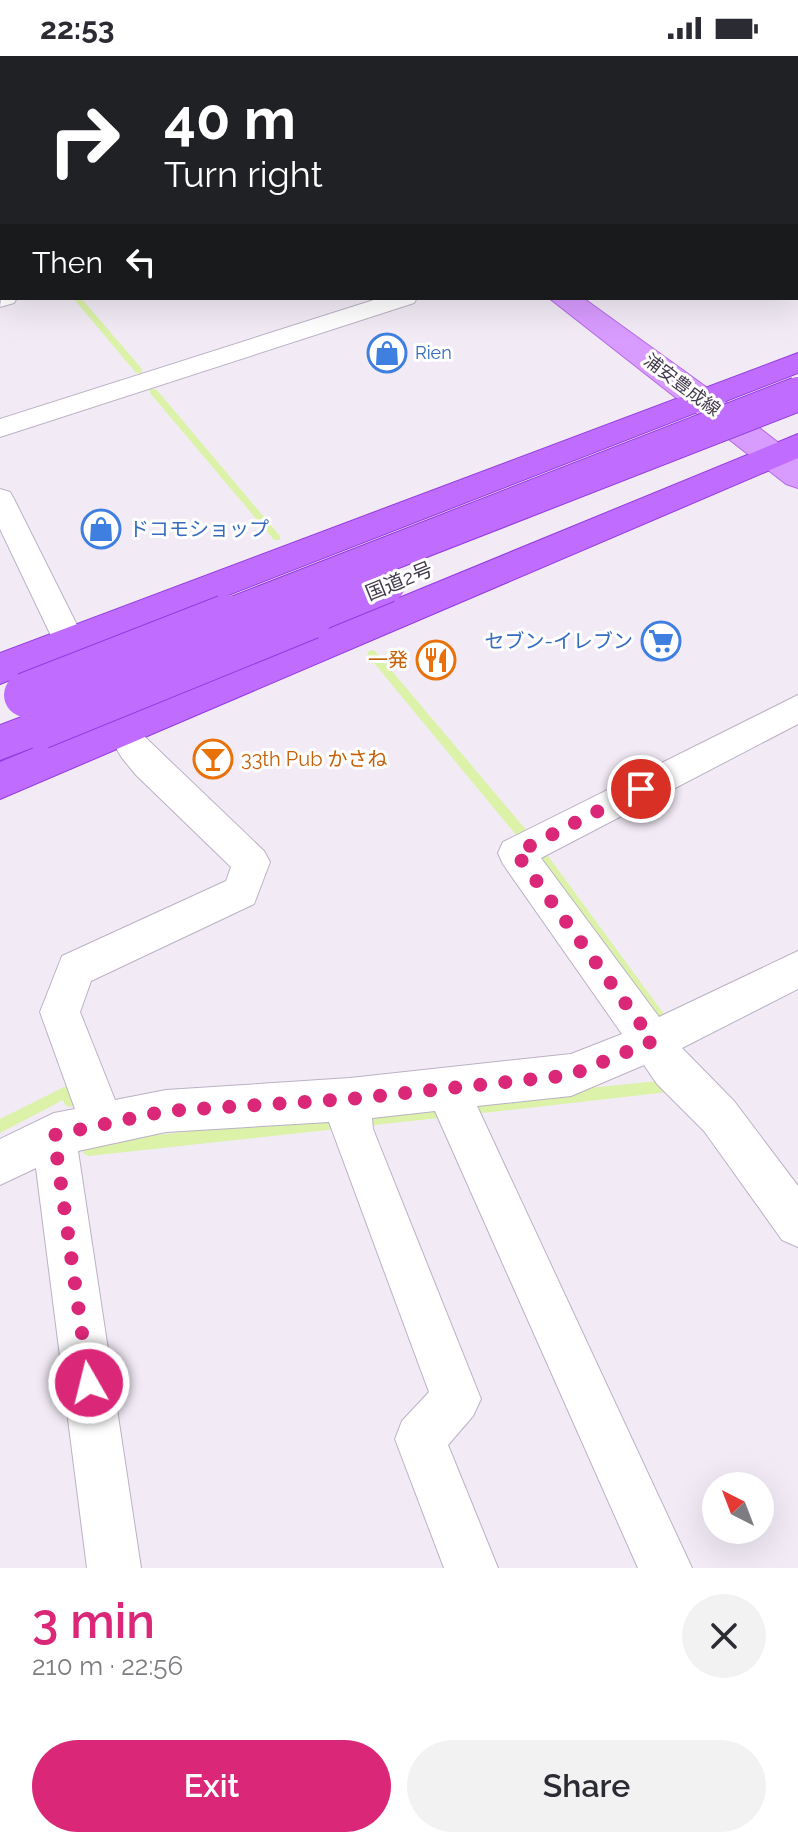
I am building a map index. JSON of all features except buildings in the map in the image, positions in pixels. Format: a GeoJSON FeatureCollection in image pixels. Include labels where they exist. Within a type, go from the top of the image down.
{"type":"FeatureCollection","features":[{"type":"Feature","properties":{"kind":"highway"},"geometry":{"type":"LineString","coordinates":[[16,699],[70,642],[798,362]]}},
{"type":"Feature","properties":{"kind":"highway","name":"国道2号"},"geometry":{"type":"LineString","coordinates":[[0,743],[16,699],[798,394]]}},
{"type":"Feature","properties":{"kind":"highway","name":"国道2号"},"geometry":{"type":"LineString","coordinates":[[16,699],[798,418]]}},
{"type":"Feature","properties":{"kind":"highway"},"geometry":{"type":"LineString","coordinates":[[0,781],[123,728],[790,459]]}},
{"type":"Feature","properties":{"kind":"main road","name":"浦安豊成線"},"geometry":{"type":"LineString","coordinates":[[567,300],[790,459]]}},
{"type":"Feature","properties":{"kind":"street"},"geometry":{"type":"LineString","coordinates":[[0,428],[399,300]]}},
{"type":"Feature","properties":{"kind":"street"},"geometry":{"type":"LineString","coordinates":[[0,499],[70,642],[148,765],[251,862],[241,892],[76,969],[60,1012],[103,1125]]}},
{"type":"Feature","properties":{"kind":"street"},"geometry":{"type":"LineString","coordinates":[[798,708],[516,853],[671,1052],[798,1224]]}},
{"type":"Feature","properties":{"kind":"street"},"geometry":{"type":"LineString","coordinates":[[0,1163],[54,1135],[166,1111],[350,1114],[454,1103],[671,1052],[798,969]]}},
{"type":"Feature","properties":{"kind":"street"},"geometry":{"type":"LineString","coordinates":[[454,1103],[665,1568]]}},
{"type":"Feature","properties":{"kind":"street"},"geometry":{"type":"LineString","coordinates":[[350,1114],[456,1399],[420,1439],[471,1568]]}},
{"type":"Feature","properties":{"kind":"street"},"geometry":{"type":"LineString","coordinates":[[54,1135],[114,1568]]}},
{"type":"Feature","properties":{"kind":"waterway"},"geometry":{"type":"LineString","coordinates":[[79,300],[139,371]]}},
{"type":"Feature","properties":{"kind":"waterway"},"geometry":{"type":"LineString","coordinates":[[153,391],[277,538]]}},
{"type":"Feature","properties":{"kind":"waterway"},"geometry":{"type":"LineString","coordinates":[[372,654],[544,860],[668,1029]]}},
{"type":"Feature","properties":{"kind":"waterway"},"geometry":{"type":"LineString","coordinates":[[465,1108],[674,1083]]}},
{"type":"Feature","properties":{"kind":"waterway"},"geometry":{"type":"LineString","coordinates":[[0,1126],[66,1092],[70,1100]]}},
{"type":"Feature","properties":{"kind":"waterway"},"geometry":{"type":"LineString","coordinates":[[86,1143],[89,1149],[448,1110]]}},
{"type":"Feature","properties":{"kind":"place","name":"Rien"},"geometry":{"type":"Point","coordinates":[387,353]}},
{"type":"Feature","properties":{"kind":"place","name":"ドコモショップ"},"geometry":{"type":"Point","coordinates":[101,529]}},
{"type":"Feature","properties":{"kind":"place","name":"セブン-イレブン"},"geometry":{"type":"Point","coordinates":[661,641]}},
{"type":"Feature","properties":{"kind":"place","name":"一発"},"geometry":{"type":"Point","coordinates":[436,660]}},
{"type":"Feature","properties":{"kind":"place","name":"33th Pub かさね"},"geometry":{"type":"Point","coordinates":[213,759]}},
{"type":"Feature","properties":{"kind":"route"},"geometry":{"type":"LineString","coordinates":[[89,1383],[54,1135],[166,1111],[350,1099],[571,1075],[653,1041],[516,853],[641,789]]}}]}
